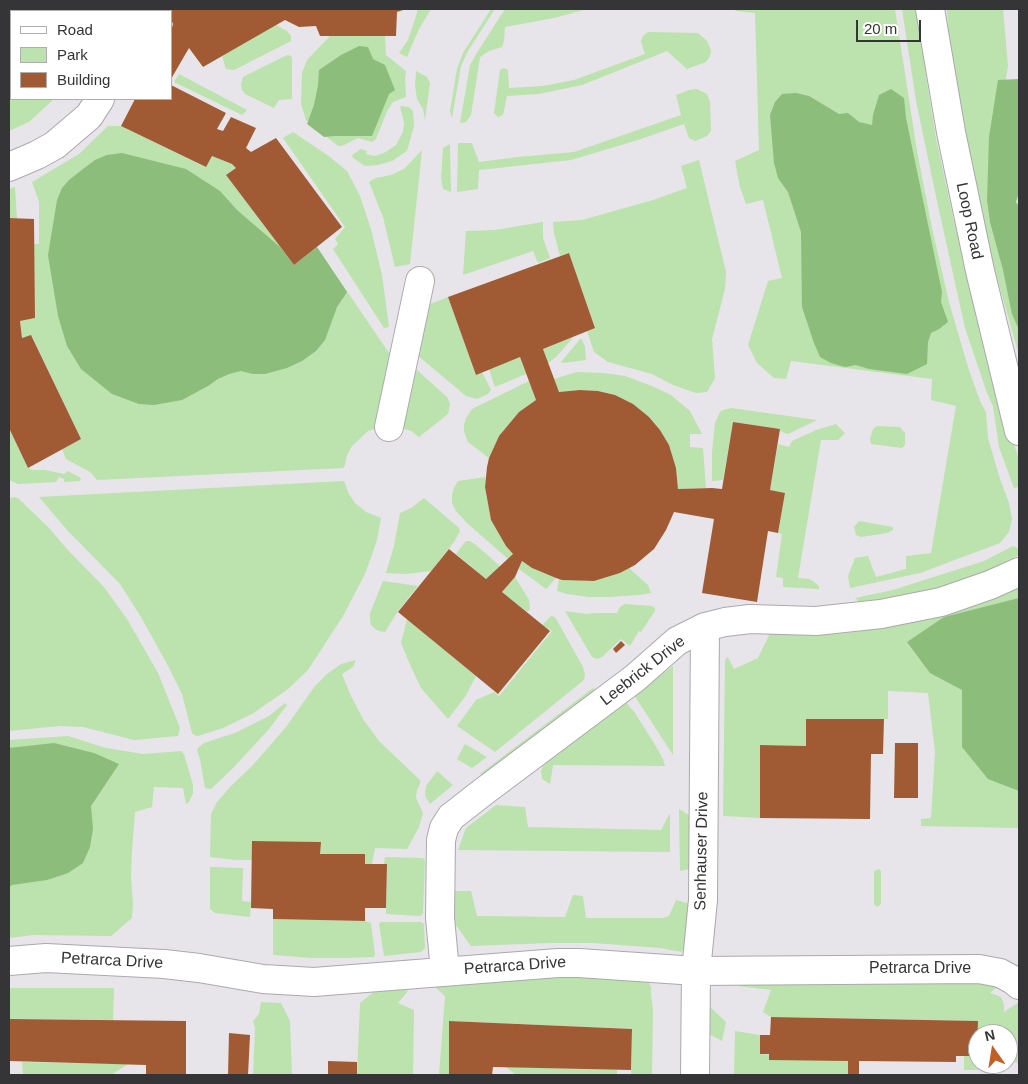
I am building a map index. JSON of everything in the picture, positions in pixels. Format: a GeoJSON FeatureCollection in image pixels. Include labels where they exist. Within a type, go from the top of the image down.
{"type":"FeatureCollection","features":[{"type":"Feature","properties":{"kind":"street","name":"Loop Road"},"geometry":{"type":"LineString","coordinates":[[930,9],[951,132],[980,270],[1019,431]]}},
{"type":"Feature","properties":{"kind":"street"},"geometry":{"type":"LineString","coordinates":[[9,167],[55,145],[89,116],[99,100]]}},
{"type":"Feature","properties":{"kind":"street"},"geometry":{"type":"LineString","coordinates":[[389,427],[420,281]]}},
{"type":"Feature","properties":{"kind":"street","name":"Leebrick Drive"},"geometry":{"type":"LineString","coordinates":[[446,971],[440,918],[441,840],[444,828],[451,817],[635,678],[677,641],[705,627],[725,622],[750,619],[816,621],[881,614],[941,602],[1019,572]]}},
{"type":"Feature","properties":{"kind":"street","name":"Senhauser Drive"},"geometry":{"type":"LineString","coordinates":[[695,1075],[696,972],[703,900],[705,627]]}},
{"type":"Feature","properties":{"kind":"street","name":"Petrarca Drive"},"geometry":{"type":"LineString","coordinates":[[9,961],[46,958],[164,964],[263,979],[314,982],[534,964],[579,963],[696,972],[979,969],[1000,973],[1019,985]]}},
{"type":"Feature","properties":{"kind":"green space"},"geometry":{"type":"Polygon","coordinates":[[[9,9],[124,9],[10,10],[9,32],[9,9]]]}},
{"type":"Feature","properties":{"kind":"green space"},"geometry":{"type":"Polygon","coordinates":[[[417,9],[431,9],[418,31],[407,57],[399,53],[408,40],[417,9]]]}},
{"type":"Feature","properties":{"kind":"green space"},"geometry":{"type":"Polygon","coordinates":[[[491,9],[495,9],[468,51],[461,66],[452,118],[450,111],[457,69],[463,53],[491,9]]]}},
{"type":"Feature","properties":{"kind":"green space"},"geometry":{"type":"Polygon","coordinates":[[[505,9],[587,9],[554,18],[505,27],[502,47],[489,51],[480,57],[471,115],[466,122],[460,123],[470,65],[505,9]]]}},
{"type":"Feature","properties":{"kind":"green space"},"geometry":{"type":"Polygon","coordinates":[[[734,9],[895,9],[917,151],[949,302],[968,367],[986,412],[988,438],[1009,503],[1012,519],[1009,532],[1000,543],[920,573],[850,588],[848,576],[855,558],[868,556],[876,577],[906,569],[906,556],[931,553],[956,406],[931,400],[932,379],[791,361],[786,379],[774,378],[757,363],[748,345],[768,281],[782,278],[763,200],[746,204],[740,187],[735,161],[759,150],[755,13],[736,11],[734,9]]]}},
{"type":"Feature","properties":{"kind":"green space"},"geometry":{"type":"Polygon","coordinates":[[[902,9],[917,9],[936,138],[986,352],[1019,460],[1019,487],[1014,488],[999,447],[993,406],[965,328],[916,101],[902,9]]]}},
{"type":"Feature","properties":{"kind":"green space"},"geometry":{"type":"Polygon","coordinates":[[[947,9],[1003,9],[1008,66],[989,180],[1019,283],[1019,355],[993,264],[964,135],[949,46],[947,9]]]}},
{"type":"Feature","properties":{"kind":"green space"},"geometry":{"type":"Polygon","coordinates":[[[276,25],[287,31],[291,36],[291,41],[234,70],[226,69],[222,56],[276,25]]]}},
{"type":"Feature","properties":{"kind":"green space"},"geometry":{"type":"Polygon","coordinates":[[[648,32],[698,33],[707,41],[711,50],[710,56],[706,62],[687,69],[667,51],[582,85],[539,94],[507,96],[503,115],[498,117],[494,113],[500,70],[504,68],[508,70],[509,88],[543,86],[574,80],[645,54],[641,41],[648,32]]]}},
{"type":"Feature","properties":{"kind":"green space"},"geometry":{"type":"Polygon","coordinates":[[[330,36],[385,36],[386,55],[406,71],[406,97],[393,102],[387,111],[376,139],[372,142],[358,138],[338,146],[306,120],[301,104],[302,73],[307,60],[330,36]]]}},
{"type":"Feature","properties":{"kind":"green space"},"geometry":{"type":"Polygon","coordinates":[[[9,41],[10,100],[53,100],[29,122],[9,131],[9,41]]]}},
{"type":"Feature","properties":{"kind":"green space"},"geometry":{"type":"Polygon","coordinates":[[[359,46],[368,47],[373,59],[385,65],[395,90],[389,94],[372,136],[324,137],[307,124],[314,105],[319,70],[341,55],[359,46]]]}},
{"type":"Feature","properties":{"kind":"green space"},"geometry":{"type":"Polygon","coordinates":[[[287,55],[291,56],[292,59],[292,99],[279,100],[274,108],[245,94],[241,85],[243,77],[287,55]]]}},
{"type":"Feature","properties":{"kind":"green space"},"geometry":{"type":"Polygon","coordinates":[[[416,71],[427,77],[430,83],[425,120],[423,109],[417,99],[415,86],[416,71]]]}},
{"type":"Feature","properties":{"kind":"green space"},"geometry":{"type":"Polygon","coordinates":[[[179,74],[247,110],[242,115],[174,82],[179,74]]]}},
{"type":"Feature","properties":{"kind":"green space"},"geometry":{"type":"Polygon","coordinates":[[[1019,79],[1019,193],[1016,202],[1019,206],[1019,330],[1012,314],[990,222],[987,200],[989,137],[998,80],[1019,79]]]}},
{"type":"Feature","properties":{"kind":"green space"},"geometry":{"type":"Polygon","coordinates":[[[697,89],[707,94],[710,102],[711,131],[707,136],[695,141],[689,138],[684,124],[571,160],[479,170],[478,189],[457,192],[458,143],[472,143],[479,162],[574,152],[681,115],[676,95],[697,89]]]}},
{"type":"Feature","properties":{"kind":"green space"},"geometry":{"type":"Polygon","coordinates":[[[891,89],[904,98],[906,118],[942,292],[941,302],[948,322],[931,333],[928,342],[927,364],[907,374],[869,369],[856,365],[845,367],[820,357],[802,307],[801,232],[788,192],[778,178],[774,163],[770,115],[775,102],[782,94],[796,93],[809,96],[839,114],[848,113],[859,122],[872,125],[879,95],[891,89]]]}},
{"type":"Feature","properties":{"kind":"green space"},"geometry":{"type":"Polygon","coordinates":[[[400,106],[409,107],[413,111],[414,126],[407,151],[392,161],[378,165],[365,166],[353,158],[352,155],[361,149],[367,151],[366,154],[374,156],[384,153],[396,145],[403,132],[404,123],[400,106]]]}},
{"type":"Feature","properties":{"kind":"green space"},"geometry":{"type":"Polygon","coordinates":[[[108,126],[121,126],[205,167],[212,156],[232,164],[236,168],[226,175],[294,265],[317,247],[391,356],[377,428],[368,431],[352,446],[347,455],[344,468],[97,480],[90,472],[66,459],[62,449],[81,439],[32,336],[22,338],[20,321],[35,318],[34,244],[39,244],[39,202],[32,182],[79,154],[108,126]]]}},
{"type":"Feature","properties":{"kind":"green space"},"geometry":{"type":"Polygon","coordinates":[[[293,132],[347,171],[360,196],[371,229],[382,275],[389,327],[384,328],[333,249],[338,244],[335,239],[345,227],[283,138],[293,132]]]}},
{"type":"Feature","properties":{"kind":"green space"},"geometry":{"type":"Polygon","coordinates":[[[450,144],[451,192],[443,189],[441,179],[443,148],[450,144]]]}},
{"type":"Feature","properties":{"kind":"green space"},"geometry":{"type":"Polygon","coordinates":[[[422,150],[410,264],[395,267],[383,217],[369,182],[404,169],[422,150]]]}},
{"type":"Feature","properties":{"kind":"green space"},"geometry":{"type":"Polygon","coordinates":[[[122,153],[186,169],[220,191],[237,210],[280,247],[294,265],[317,247],[347,292],[337,307],[325,340],[316,351],[302,361],[287,368],[265,374],[241,371],[229,374],[182,400],[154,405],[139,404],[112,394],[81,369],[67,346],[58,316],[48,255],[57,200],[62,188],[69,180],[95,160],[107,155],[122,153]]]}},
{"type":"Feature","properties":{"kind":"green space"},"geometry":{"type":"Polygon","coordinates":[[[699,160],[726,272],[725,289],[712,339],[715,378],[707,392],[696,393],[673,385],[652,374],[608,362],[594,352],[587,331],[595,327],[569,253],[560,256],[553,222],[582,220],[653,200],[687,188],[681,166],[699,160]]]}},
{"type":"Feature","properties":{"kind":"green space"},"geometry":{"type":"Polygon","coordinates":[[[15,187],[17,219],[9,218],[9,189],[15,187]]]}},
{"type":"Feature","properties":{"kind":"green space"},"geometry":{"type":"Polygon","coordinates":[[[543,222],[543,238],[550,258],[538,263],[533,251],[463,275],[466,231],[495,230],[543,222]]]}},
{"type":"Feature","properties":{"kind":"green space"},"geometry":{"type":"Polygon","coordinates":[[[448,297],[476,374],[482,372],[491,390],[488,394],[477,399],[466,396],[417,355],[428,305],[448,297]]]}},
{"type":"Feature","properties":{"kind":"green space"},"geometry":{"type":"Polygon","coordinates":[[[573,337],[556,357],[548,363],[543,349],[573,337]]]}},
{"type":"Feature","properties":{"kind":"green space"},"geometry":{"type":"Polygon","coordinates":[[[581,338],[585,346],[586,360],[561,362],[581,338]]]}},
{"type":"Feature","properties":{"kind":"green space"},"geometry":{"type":"Polygon","coordinates":[[[520,357],[526,374],[495,387],[489,369],[520,357]]]}},
{"type":"Feature","properties":{"kind":"green space"},"geometry":{"type":"Polygon","coordinates":[[[412,370],[417,370],[447,397],[450,404],[448,414],[419,437],[411,431],[402,428],[412,370]]]}},
{"type":"Feature","properties":{"kind":"green space"},"geometry":{"type":"Polygon","coordinates":[[[577,372],[625,376],[671,395],[690,411],[702,434],[690,434],[690,447],[703,448],[706,488],[678,489],[676,468],[669,445],[649,417],[615,395],[598,391],[580,390],[559,392],[554,379],[577,372]]]}},
{"type":"Feature","properties":{"kind":"green space"},"geometry":{"type":"Polygon","coordinates":[[[529,381],[536,400],[519,412],[499,436],[489,458],[468,442],[464,431],[466,418],[472,409],[529,381]]]}},
{"type":"Feature","properties":{"kind":"green space"},"geometry":{"type":"Polygon","coordinates":[[[731,408],[817,420],[788,434],[780,431],[780,429],[733,422],[723,480],[712,481],[715,423],[720,412],[731,408]]]}},
{"type":"Feature","properties":{"kind":"green space"},"geometry":{"type":"Polygon","coordinates":[[[836,424],[845,433],[838,440],[821,440],[798,578],[813,581],[819,586],[819,589],[783,587],[783,578],[776,577],[782,534],[778,533],[785,493],[770,490],[778,444],[789,447],[792,441],[816,430],[836,424]]]}},
{"type":"Feature","properties":{"kind":"green space"},"geometry":{"type":"Polygon","coordinates":[[[877,426],[900,427],[905,433],[905,445],[902,448],[871,444],[870,439],[873,429],[877,426]]]}},
{"type":"Feature","properties":{"kind":"green space"},"geometry":{"type":"Polygon","coordinates":[[[9,428],[28,468],[64,474],[68,471],[81,478],[80,481],[64,482],[64,479],[59,477],[56,482],[18,484],[9,480],[9,428]]]}},
{"type":"Feature","properties":{"kind":"green space"},"geometry":{"type":"Polygon","coordinates":[[[485,477],[491,520],[513,554],[508,559],[467,523],[456,511],[452,503],[452,494],[458,481],[485,477]]]}},
{"type":"Feature","properties":{"kind":"green space"},"geometry":{"type":"Polygon","coordinates":[[[344,481],[355,503],[366,512],[381,518],[377,540],[365,574],[343,616],[308,670],[288,689],[252,714],[223,728],[198,736],[192,733],[182,694],[167,664],[120,584],[67,530],[39,497],[344,481]]]}},
{"type":"Feature","properties":{"kind":"green space"},"geometry":{"type":"Polygon","coordinates":[[[15,497],[50,529],[104,587],[127,619],[158,673],[180,728],[178,736],[134,740],[83,727],[60,726],[9,731],[9,498],[15,497]]]}},
{"type":"Feature","properties":{"kind":"green space"},"geometry":{"type":"Polygon","coordinates":[[[424,498],[459,528],[459,533],[431,571],[406,574],[386,573],[394,546],[400,513],[411,508],[424,498]]]}},
{"type":"Feature","properties":{"kind":"green space"},"geometry":{"type":"Polygon","coordinates":[[[859,521],[893,527],[893,530],[887,533],[861,537],[856,535],[854,527],[859,521]]]}},
{"type":"Feature","properties":{"kind":"green space"},"geometry":{"type":"Polygon","coordinates":[[[466,541],[476,545],[500,566],[486,579],[456,554],[466,541]]]}},
{"type":"Feature","properties":{"kind":"green space"},"geometry":{"type":"Polygon","coordinates":[[[1013,546],[1019,549],[1019,555],[967,581],[878,605],[862,604],[855,598],[893,590],[984,561],[1013,546]]]}},
{"type":"Feature","properties":{"kind":"green space"},"geometry":{"type":"Polygon","coordinates":[[[522,561],[532,568],[556,578],[546,589],[519,569],[522,561]]]}},
{"type":"Feature","properties":{"kind":"green space"},"geometry":{"type":"Polygon","coordinates":[[[629,568],[648,585],[651,593],[589,597],[557,591],[559,579],[594,581],[620,573],[629,568]]]}},
{"type":"Feature","properties":{"kind":"green space"},"geometry":{"type":"Polygon","coordinates":[[[515,577],[529,600],[530,609],[527,612],[502,592],[515,577]]]}},
{"type":"Feature","properties":{"kind":"green space"},"geometry":{"type":"Polygon","coordinates":[[[383,581],[418,586],[398,611],[385,632],[375,629],[371,625],[370,619],[370,613],[383,581]]]}},
{"type":"Feature","properties":{"kind":"green space"},"geometry":{"type":"Polygon","coordinates":[[[1011,587],[1019,588],[1019,828],[921,826],[921,819],[931,818],[935,752],[928,693],[888,691],[888,719],[806,719],[806,746],[760,745],[760,818],[723,816],[725,661],[727,657],[734,669],[758,658],[770,633],[817,635],[895,626],[1011,587]]]}},
{"type":"Feature","properties":{"kind":"green space"},"geometry":{"type":"Polygon","coordinates":[[[1019,598],[1019,791],[988,779],[962,747],[962,690],[930,673],[907,642],[944,617],[1019,598]]]}},
{"type":"Feature","properties":{"kind":"green space"},"geometry":{"type":"Polygon","coordinates":[[[625,604],[652,606],[655,608],[655,611],[630,646],[621,639],[602,657],[597,659],[592,657],[565,611],[587,614],[617,613],[620,607],[625,604]]]}},
{"type":"Feature","properties":{"kind":"green space"},"geometry":{"type":"Polygon","coordinates":[[[551,616],[555,617],[583,667],[584,680],[495,752],[457,726],[476,700],[494,692],[499,696],[552,631],[542,625],[551,616]]]}},
{"type":"Feature","properties":{"kind":"green space"},"geometry":{"type":"Polygon","coordinates":[[[407,619],[476,676],[465,697],[448,719],[421,688],[401,643],[407,619]]]}},
{"type":"Feature","properties":{"kind":"green space"},"geometry":{"type":"Polygon","coordinates":[[[356,660],[353,667],[342,674],[363,719],[379,741],[421,781],[416,798],[423,813],[419,827],[407,849],[375,848],[372,864],[365,864],[365,854],[320,854],[320,842],[252,841],[252,860],[210,857],[211,814],[217,802],[286,727],[315,686],[341,664],[356,660]]]}},
{"type":"Feature","properties":{"kind":"green space"},"geometry":{"type":"Polygon","coordinates":[[[673,666],[673,755],[634,695],[673,666]]]}},
{"type":"Feature","properties":{"kind":"green space"},"geometry":{"type":"Polygon","coordinates":[[[593,688],[597,692],[486,776],[480,774],[593,688]]]}},
{"type":"Feature","properties":{"kind":"green space"},"geometry":{"type":"Polygon","coordinates":[[[625,701],[654,743],[665,766],[553,765],[550,784],[542,779],[541,771],[543,766],[625,701]]]}},
{"type":"Feature","properties":{"kind":"green space"},"geometry":{"type":"Polygon","coordinates":[[[285,703],[287,705],[269,729],[234,767],[211,789],[205,788],[197,750],[199,747],[204,743],[235,733],[269,716],[285,703]]]}},
{"type":"Feature","properties":{"kind":"green space"},"geometry":{"type":"Polygon","coordinates":[[[68,736],[106,748],[143,754],[181,751],[184,754],[193,785],[193,793],[186,804],[183,788],[154,787],[152,807],[135,812],[131,876],[132,918],[111,936],[33,935],[9,938],[9,740],[68,736]]]}},
{"type":"Feature","properties":{"kind":"green space"},"geometry":{"type":"Polygon","coordinates":[[[54,743],[94,753],[119,764],[91,806],[93,829],[90,847],[83,863],[68,873],[47,880],[9,887],[9,748],[54,743]]]}},
{"type":"Feature","properties":{"kind":"green space"},"geometry":{"type":"Polygon","coordinates":[[[465,744],[487,757],[472,768],[457,759],[465,744]]]}},
{"type":"Feature","properties":{"kind":"green space"},"geometry":{"type":"Polygon","coordinates":[[[437,771],[453,785],[430,804],[425,796],[426,786],[437,771]]]}},
{"type":"Feature","properties":{"kind":"green space"},"geometry":{"type":"Polygon","coordinates":[[[496,805],[525,807],[528,827],[661,830],[670,813],[670,852],[458,850],[466,828],[496,805]]]}},
{"type":"Feature","properties":{"kind":"green space"},"geometry":{"type":"Polygon","coordinates":[[[679,809],[689,815],[689,869],[680,871],[679,809]]]}},
{"type":"Feature","properties":{"kind":"green space"},"geometry":{"type":"Polygon","coordinates":[[[385,857],[423,858],[425,861],[423,913],[421,916],[386,914],[387,865],[384,864],[385,857]]]}},
{"type":"Feature","properties":{"kind":"green space"},"geometry":{"type":"Polygon","coordinates":[[[210,867],[243,868],[242,901],[251,902],[250,917],[215,913],[210,909],[210,867]]]}},
{"type":"Feature","properties":{"kind":"green space"},"geometry":{"type":"Polygon","coordinates":[[[879,869],[881,871],[881,904],[877,907],[874,904],[874,871],[879,869]]]}},
{"type":"Feature","properties":{"kind":"green space"},"geometry":{"type":"Polygon","coordinates":[[[453,891],[471,891],[477,916],[565,917],[573,895],[583,896],[586,918],[663,918],[669,916],[676,900],[691,904],[691,923],[682,952],[660,948],[593,943],[471,946],[455,924],[453,891]]]}},
{"type":"Feature","properties":{"kind":"green space"},"geometry":{"type":"Polygon","coordinates":[[[273,919],[365,921],[371,923],[374,957],[312,958],[273,955],[273,919]]]}},
{"type":"Feature","properties":{"kind":"green space"},"geometry":{"type":"Polygon","coordinates":[[[381,922],[421,922],[424,924],[425,948],[421,952],[384,956],[379,924],[381,922]]]}},
{"type":"Feature","properties":{"kind":"green space"},"geometry":{"type":"Polygon","coordinates":[[[562,974],[648,981],[651,987],[653,1010],[652,1074],[631,1075],[632,1029],[450,1021],[449,1075],[439,1075],[445,996],[435,987],[443,984],[562,974]]]}},
{"type":"Feature","properties":{"kind":"green space"},"geometry":{"type":"Polygon","coordinates":[[[756,978],[1001,983],[990,993],[1001,997],[1004,1012],[1019,1002],[1019,1064],[1018,1024],[978,1024],[978,1021],[771,1017],[763,1012],[771,990],[738,986],[735,982],[756,978]]]}},
{"type":"Feature","properties":{"kind":"green space"},"geometry":{"type":"Polygon","coordinates":[[[10,988],[114,988],[113,1020],[10,1019],[9,1065],[10,988]]]}},
{"type":"Feature","properties":{"kind":"green space"},"geometry":{"type":"Polygon","coordinates":[[[403,989],[408,991],[398,1003],[414,1010],[413,1075],[357,1075],[360,1003],[376,990],[403,989]]]}},
{"type":"Feature","properties":{"kind":"green space"},"geometry":{"type":"Polygon","coordinates":[[[261,1002],[281,1003],[290,1021],[292,1075],[253,1075],[255,1028],[253,1021],[259,1014],[261,1002]]]}},
{"type":"Feature","properties":{"kind":"green space"},"geometry":{"type":"Polygon","coordinates":[[[709,1006],[726,1022],[722,1041],[703,1031],[709,1006]]]}},
{"type":"Feature","properties":{"kind":"green space"},"geometry":{"type":"Polygon","coordinates":[[[735,1031],[760,1035],[760,1054],[848,1061],[848,1075],[734,1075],[735,1031]]]}},
{"type":"Feature","properties":{"kind":"green space"},"geometry":{"type":"Polygon","coordinates":[[[964,1056],[968,1056],[968,1070],[964,1070],[964,1056]]]}},
{"type":"Feature","properties":{"kind":"green space"},"geometry":{"type":"Polygon","coordinates":[[[22,1062],[128,1064],[111,1075],[23,1075],[22,1062]]]}},
{"type":"Feature","properties":{"kind":"green space"},"geometry":{"type":"Polygon","coordinates":[[[506,1067],[617,1070],[617,1075],[516,1075],[506,1067]]]}},
{"type":"Feature","properties":{"kind":"building"},"geometry":{"type":"Polygon","coordinates":[[[406,9],[397,12],[396,36],[320,36],[316,26],[299,27],[285,20],[203,67],[189,48],[172,77],[173,24],[171,10],[406,9]]]}},
{"type":"Feature","properties":{"kind":"building"},"geometry":{"type":"Polygon","coordinates":[[[172,86],[226,113],[217,129],[223,131],[231,117],[256,128],[246,148],[251,152],[276,138],[342,227],[294,265],[226,175],[236,168],[232,164],[212,156],[206,167],[121,126],[134,100],[172,100],[172,86]]]}},
{"type":"Feature","properties":{"kind":"building"},"geometry":{"type":"Polygon","coordinates":[[[9,218],[34,219],[35,318],[20,321],[22,338],[31,335],[81,439],[28,468],[9,428],[9,218]]]}},
{"type":"Feature","properties":{"kind":"building"},"geometry":{"type":"Polygon","coordinates":[[[569,253],[595,328],[543,349],[559,392],[580,390],[598,391],[615,395],[633,404],[649,417],[669,445],[676,468],[678,489],[722,489],[733,422],[780,429],[770,490],[785,493],[778,533],[768,531],[757,602],[702,593],[714,519],[674,512],[666,530],[654,549],[635,565],[620,573],[594,581],[562,580],[532,568],[522,561],[515,577],[502,592],[550,631],[498,694],[398,612],[449,549],[486,579],[513,554],[506,546],[491,520],[485,487],[487,467],[499,436],[519,412],[536,400],[520,357],[476,375],[448,297],[569,253]]]}},
{"type":"Feature","properties":{"kind":"building"},"geometry":{"type":"Polygon","coordinates":[[[621,641],[625,645],[616,653],[613,649],[621,641]]]}},
{"type":"Feature","properties":{"kind":"building"},"geometry":{"type":"Polygon","coordinates":[[[806,719],[884,719],[883,754],[871,754],[870,819],[760,818],[760,745],[806,746],[806,719]]]}},
{"type":"Feature","properties":{"kind":"building"},"geometry":{"type":"Polygon","coordinates":[[[895,743],[918,743],[918,798],[894,798],[895,743]]]}},
{"type":"Feature","properties":{"kind":"building"},"geometry":{"type":"Polygon","coordinates":[[[252,841],[321,842],[320,854],[365,854],[365,864],[387,864],[386,908],[365,908],[365,921],[273,919],[273,909],[251,908],[252,841]]]}},
{"type":"Feature","properties":{"kind":"building"},"geometry":{"type":"Polygon","coordinates":[[[771,1017],[978,1021],[978,1024],[968,1024],[968,1056],[956,1056],[956,1062],[859,1061],[859,1075],[848,1075],[848,1061],[769,1060],[769,1054],[760,1054],[760,1035],[770,1035],[771,1017]]]}},
{"type":"Feature","properties":{"kind":"building"},"geometry":{"type":"Polygon","coordinates":[[[10,1019],[186,1021],[186,1075],[146,1075],[146,1065],[10,1061],[10,1019]]]}},
{"type":"Feature","properties":{"kind":"building"},"geometry":{"type":"Polygon","coordinates":[[[449,1021],[632,1029],[631,1070],[493,1067],[492,1075],[449,1075],[449,1021]]]}},
{"type":"Feature","properties":{"kind":"building"},"geometry":{"type":"Polygon","coordinates":[[[229,1033],[250,1035],[248,1075],[228,1075],[229,1033]]]}},
{"type":"Feature","properties":{"kind":"building"},"geometry":{"type":"Polygon","coordinates":[[[328,1061],[357,1062],[357,1075],[328,1075],[328,1061]]]}}]}
